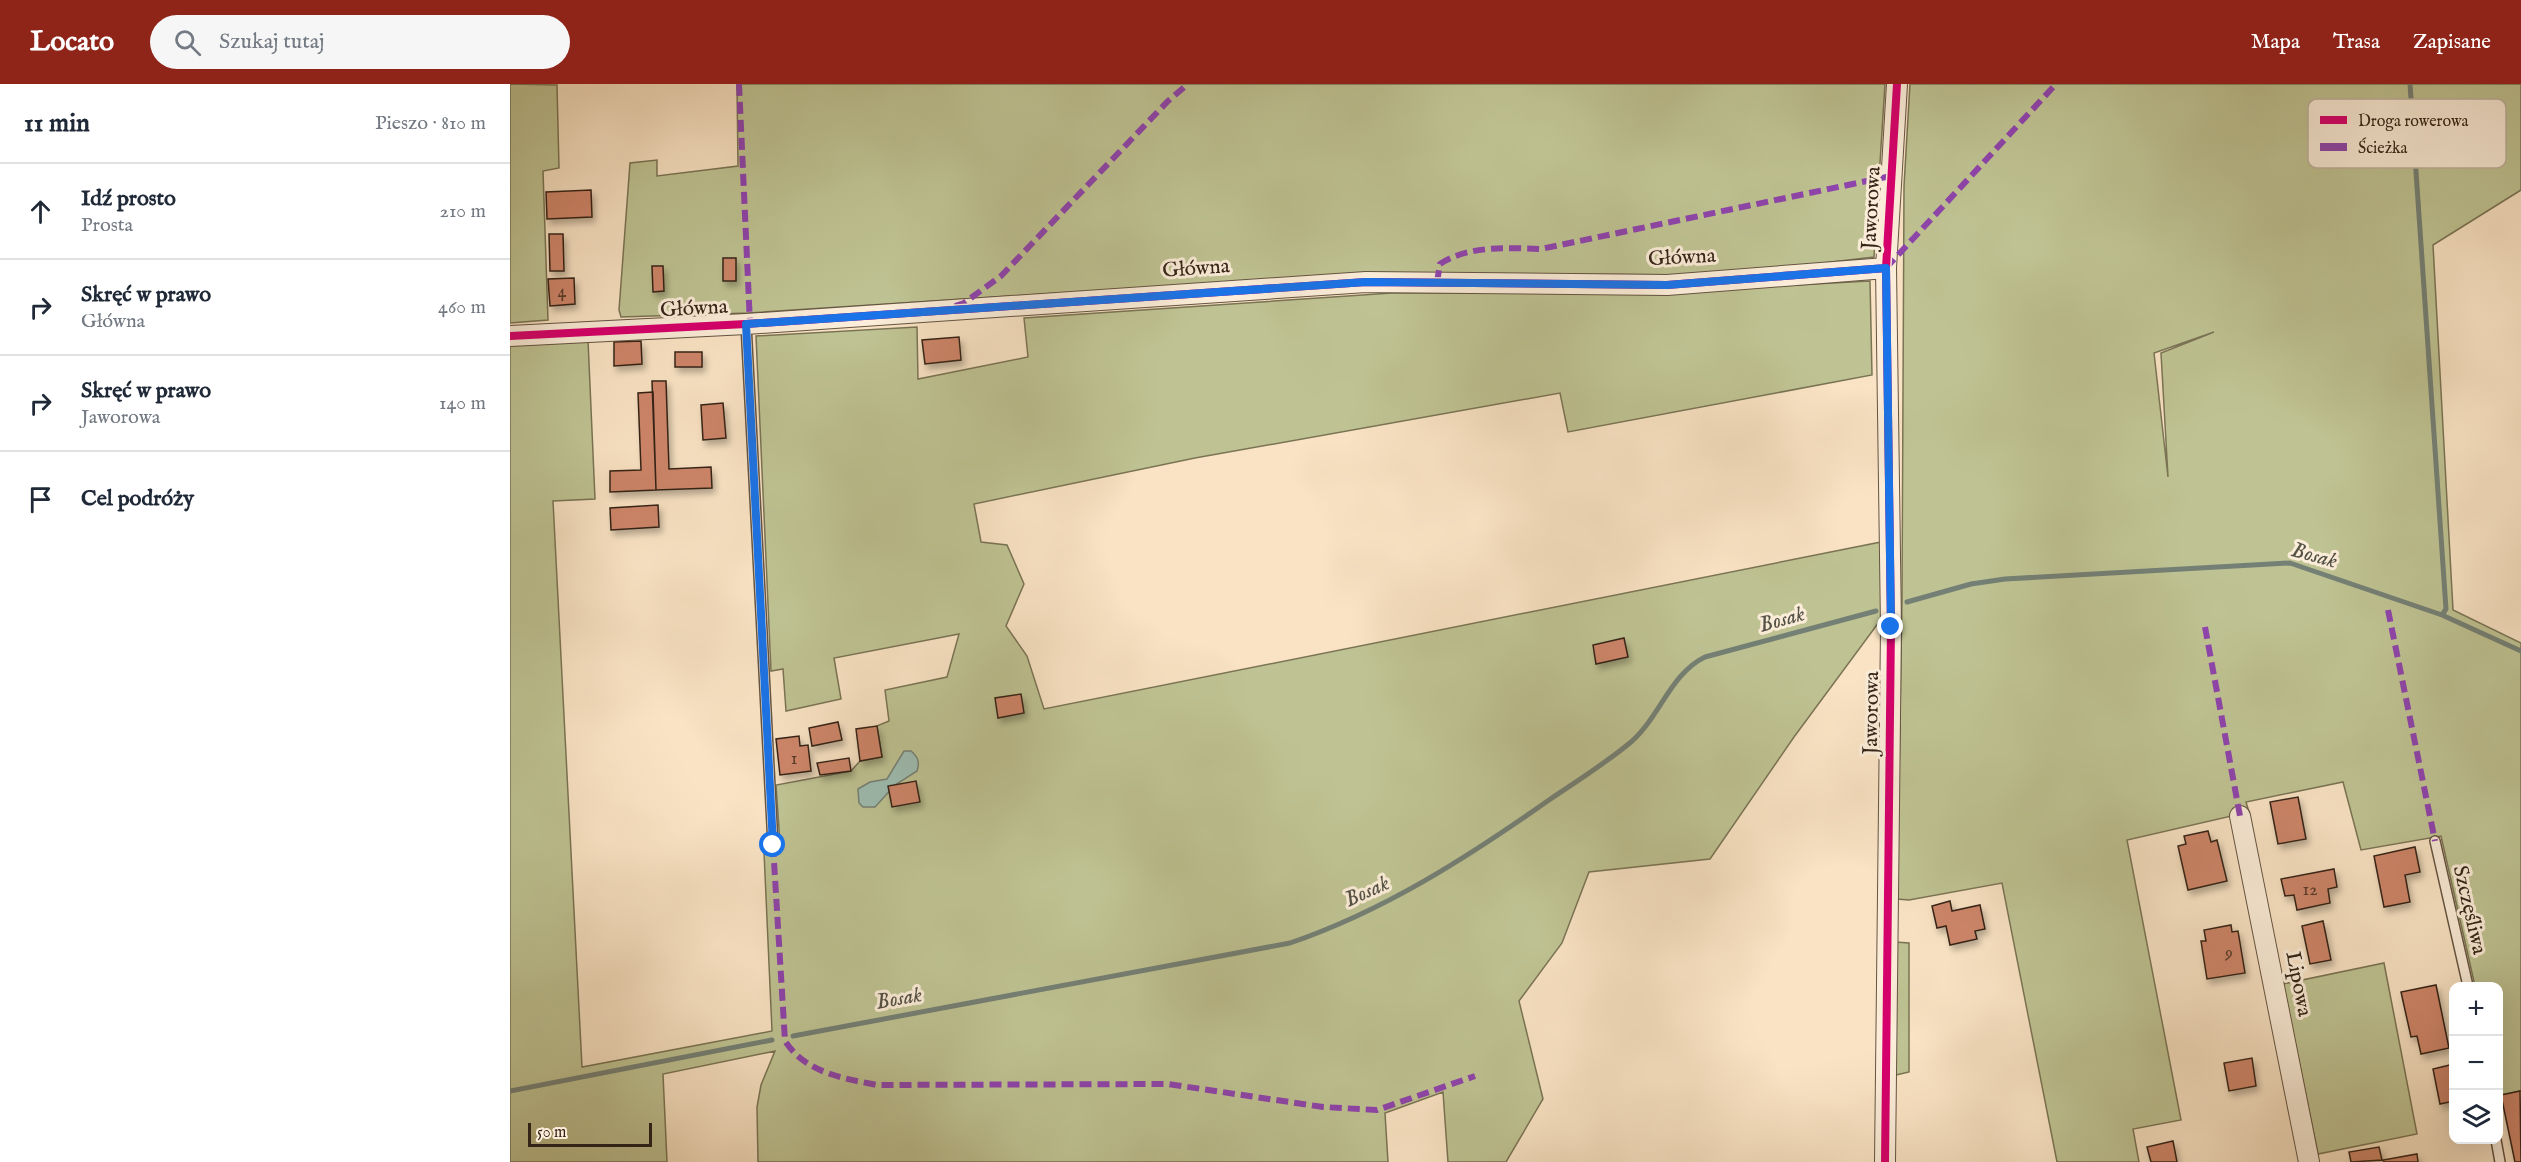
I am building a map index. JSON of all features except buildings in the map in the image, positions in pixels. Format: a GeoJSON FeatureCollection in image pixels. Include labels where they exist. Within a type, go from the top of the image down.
{"type":"FeatureCollection","features":[{"type":"Feature","properties":{"kind":"street","name":"Jaworowa"},"geometry":{"type":"LineString","coordinates":[[1885,1162],[1891,627],[1886,268],[1897,84]]}},
{"type":"Feature","properties":{"kind":"street","name":"Główna"},"geometry":{"type":"LineString","coordinates":[[510,336],[746,324],[1366,282],[1667,285],[1886,268]]}},
{"type":"Feature","properties":{"kind":"street","name":"Lipowa"},"geometry":{"type":"LineString","coordinates":[[2240,816],[2309,1162]]}},
{"type":"Feature","properties":{"kind":"lane"},"geometry":{"type":"LineString","coordinates":[[746,324],[773,845]]}},
{"type":"Feature","properties":{"kind":"lane","name":"Szczęśliwa"},"geometry":{"type":"LineString","coordinates":[[2435,841],[2467,982]]}},
{"type":"Feature","properties":{"kind":"lane"},"geometry":{"type":"LineString","coordinates":[[2497,1144],[2500,1162]]}},
{"type":"Feature","properties":{"kind":"green space"},"geometry":{"type":"Polygon","coordinates":[[[510,84],[557,85],[559,168],[543,171],[548,320],[510,323],[510,84]]]}},
{"type":"Feature","properties":{"kind":"green space"},"geometry":{"type":"Polygon","coordinates":[[[737,84],[1885,84],[1874,257],[1719,275],[1369,273],[748,313],[621,317],[619,310],[630,163],[657,160],[657,176],[738,166],[737,84]]]}},
{"type":"Feature","properties":{"kind":"green space"},"geometry":{"type":"Polygon","coordinates":[[[1910,84],[2521,84],[2521,190],[2433,245],[2453,610],[2521,643],[2521,1091],[2503,1095],[2503,982],[2474,982],[2441,836],[2361,850],[2343,782],[2246,802],[2249,812],[2127,840],[2181,1120],[2133,1129],[2139,1162],[2057,1162],[2002,883],[1909,900],[1897,899],[1902,599],[1904,186],[1910,84]],[[2214,332],[2154,353],[2168,477],[2161,353],[2214,332]]]}},
{"type":"Feature","properties":{"kind":"green space"},"geometry":{"type":"Polygon","coordinates":[[[1870,281],[1872,375],[1568,432],[1560,393],[1195,458],[974,504],[981,542],[1007,545],[1024,584],[1006,626],[1027,656],[1044,709],[1881,542],[1882,618],[1794,737],[1710,859],[1589,872],[1562,943],[1519,1001],[1543,1099],[1506,1162],[1448,1162],[1443,1092],[1385,1113],[1388,1162],[758,1162],[757,1107],[761,1085],[775,1051],[663,1074],[667,1162],[510,1162],[510,344],[588,340],[595,499],[553,501],[582,1067],[772,1031],[764,852],[780,843],[776,785],[851,771],[860,761],[882,757],[877,726],[889,721],[885,690],[947,677],[959,634],[834,658],[841,699],[786,711],[783,669],[771,671],[756,336],[917,327],[918,379],[1028,357],[1024,318],[1392,293],[1647,293],[1870,281]]]}},
{"type":"Feature","properties":{"kind":"green space"},"geometry":{"type":"Polygon","coordinates":[[[1895,942],[1909,943],[1909,1072],[1896,1075],[1895,942]]]}},
{"type":"Feature","properties":{"kind":"green space"},"geometry":{"type":"Polygon","coordinates":[[[2384,963],[2417,1134],[2318,1154],[2283,984],[2384,963]]]}},
{"type":"Feature","properties":{"kind":"water"},"geometry":{"type":"Polygon","coordinates":[[[904,751],[911,751],[917,758],[917,771],[895,785],[875,807],[863,807],[859,803],[858,789],[870,782],[887,779],[904,751]]]}},
{"type":"Feature","properties":{"kind":"waterway"},"geometry":{"type":"LineString","coordinates":[[2410,84],[2411,99]]}},
{"type":"Feature","properties":{"kind":"waterway"},"geometry":{"type":"LineString","coordinates":[[2416,168],[2446,609],[2442,615]]}},
{"type":"Feature","properties":{"kind":"waterway","name":"Bosak"},"geometry":{"type":"LineString","coordinates":[[1907,602],[1971,584],[2005,579],[2290,563],[2442,615],[2521,651]]}},
{"type":"Feature","properties":{"kind":"waterway","name":"Bosak"},"geometry":{"type":"LineString","coordinates":[[793,1036],[1290,943],[1325,930],[1392,899],[1456,862],[1601,765],[1641,732],[1683,674],[1705,657],[1876,611]]}},
{"type":"Feature","properties":{"kind":"waterway","name":"Bosak"},"geometry":{"type":"LineString","coordinates":[[510,1091],[772,1040]]}},
{"type":"Feature","properties":{"kind":"marked path"},"geometry":{"type":"LineString","coordinates":[[739,84],[750,324]]}},
{"type":"Feature","properties":{"kind":"marked path"},"geometry":{"type":"LineString","coordinates":[[955,306],[964,303],[1001,276],[1168,101],[1188,84]]}},
{"type":"Feature","properties":{"kind":"marked path"},"geometry":{"type":"LineString","coordinates":[[1886,268],[2056,84]]}},
{"type":"Feature","properties":{"kind":"marked path"},"geometry":{"type":"LineString","coordinates":[[1437,282],[1440,264],[1463,254],[1489,249],[1541,249],[1891,176]]}},
{"type":"Feature","properties":{"kind":"marked path"},"geometry":{"type":"LineString","coordinates":[[2388,610],[2435,841]]}},
{"type":"Feature","properties":{"kind":"marked path"},"geometry":{"type":"LineString","coordinates":[[2205,627],[2240,816]]}},
{"type":"Feature","properties":{"kind":"marked path"},"geometry":{"type":"LineString","coordinates":[[773,845],[785,1041],[803,1060],[838,1076],[877,1085],[1168,1084],[1323,1107],[1377,1110],[1475,1076]]}},
{"type":"Feature","properties":{"kind":"cycle path"},"geometry":{"type":"LineString","coordinates":[[1885,1162],[1891,627],[1886,268],[1897,84]]}},
{"type":"Feature","properties":{"kind":"cycle path"},"geometry":{"type":"LineString","coordinates":[[510,336],[746,324],[1366,282],[1667,285],[1886,268]]}},
{"type":"Feature","properties":{"kind":"route"},"geometry":{"type":"LineString","coordinates":[[773,845],[746,324],[1366,282],[1667,285],[1886,268],[1891,627]]}}]}
